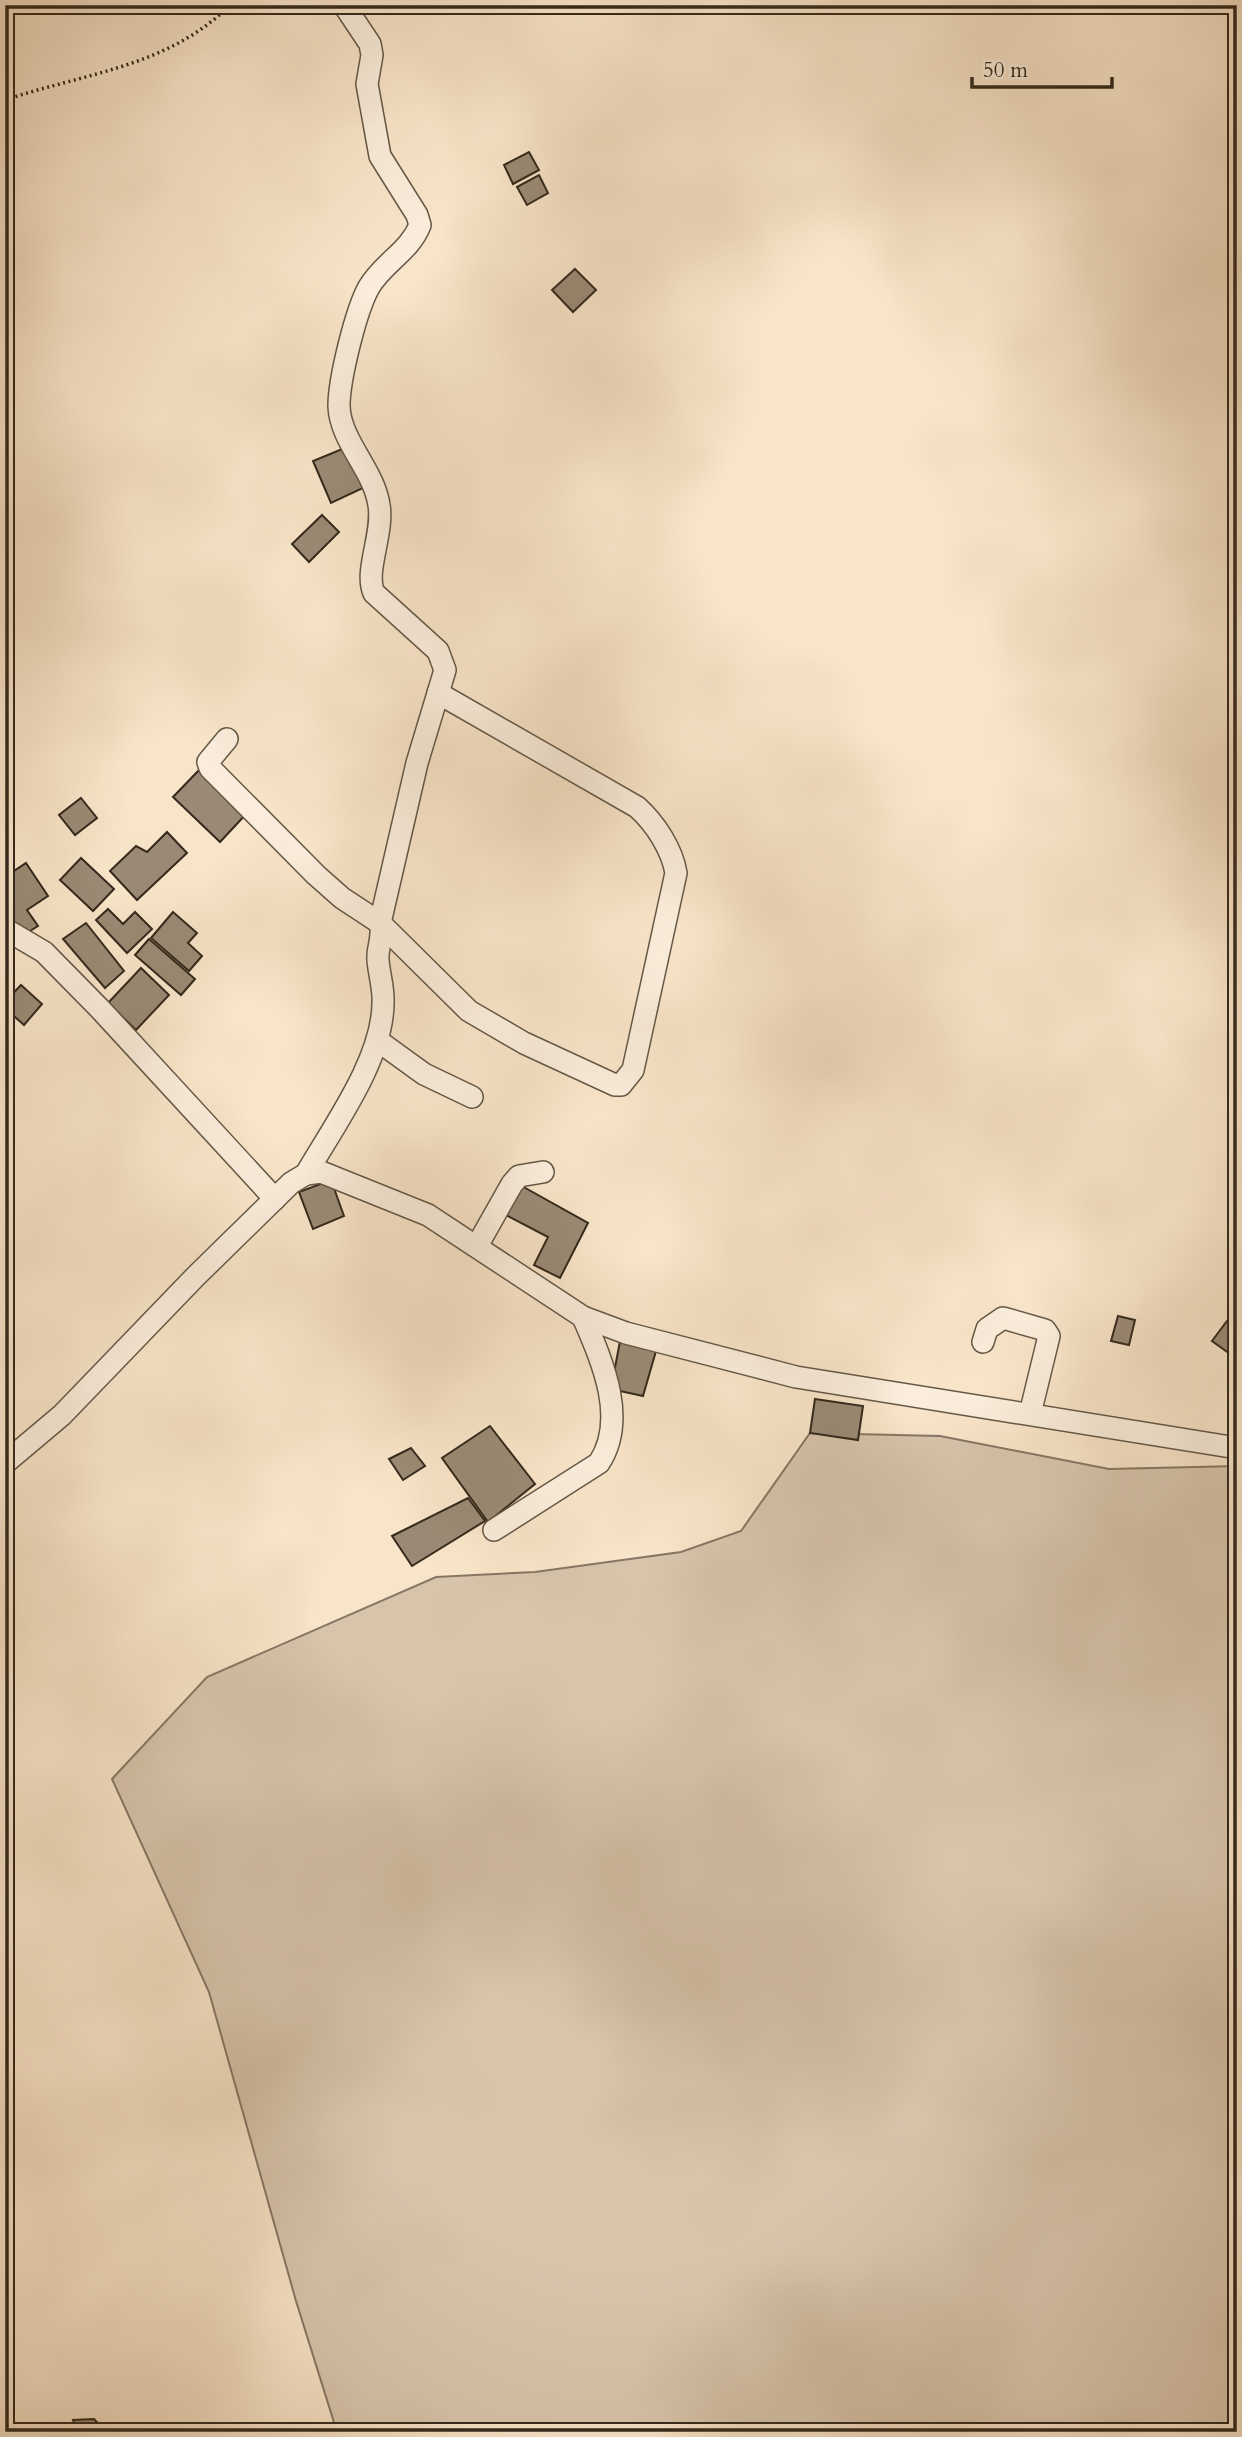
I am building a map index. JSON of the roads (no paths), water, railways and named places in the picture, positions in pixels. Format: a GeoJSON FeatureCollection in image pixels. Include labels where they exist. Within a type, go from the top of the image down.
{"type":"FeatureCollection","features":[{"type":"Feature","properties":{"kind":"street"},"geometry":{"type":"LineString","coordinates":[[306,1174],[354,1091],[377,1040],[384,1004],[378,956],[383,933],[380,923],[417,763],[444,670],[438,651],[374,593],[369,582],[379,532],[378,495],[345,428],[339,407],[352,336],[369,287],[416,234],[420,225],[417,215],[380,156],[367,84],[372,55],[370,44],[344,5]]}},
{"type":"Feature","properties":{"kind":"street"},"geometry":{"type":"LineString","coordinates":[[228,739],[208,762],[210,768],[316,875],[342,898],[380,923],[469,1011],[524,1043],[615,1086],[621,1085],[633,1070],[676,873],[673,858],[648,816],[637,807],[438,693]]}},
{"type":"Feature","properties":{"kind":"street"},"geometry":{"type":"LineString","coordinates":[[5,929],[44,952],[102,1010],[275,1199]]}},
{"type":"Feature","properties":{"kind":"street"},"geometry":{"type":"LineString","coordinates":[[377,1040],[424,1074],[472,1097]]}},
{"type":"Feature","properties":{"kind":"street"},"geometry":{"type":"LineString","coordinates":[[5,1463],[62,1415],[196,1276],[291,1183],[306,1174],[321,1172],[428,1215],[583,1317],[626,1333],[796,1377],[1237,1448]]}},
{"type":"Feature","properties":{"kind":"street"},"geometry":{"type":"LineString","coordinates":[[477,1246],[519,1176],[542,1172]]}},
{"type":"Feature","properties":{"kind":"street"},"geometry":{"type":"LineString","coordinates":[[494,1530],[598,1463],[608,1449],[610,1397],[600,1356],[583,1317]]}},
{"type":"Feature","properties":{"kind":"street"},"geometry":{"type":"LineString","coordinates":[[983,1342],[987,1329],[1003,1318],[1045,1330],[1049,1336],[1030,1414]]}}]}
